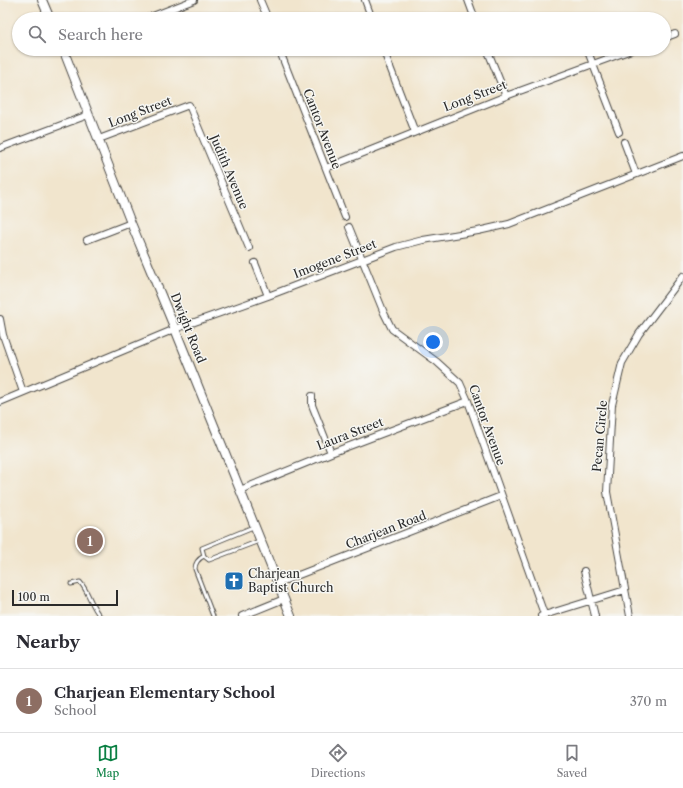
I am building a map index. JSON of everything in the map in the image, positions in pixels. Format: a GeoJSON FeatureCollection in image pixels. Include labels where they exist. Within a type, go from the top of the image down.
{"type":"FeatureCollection","features":[{"type":"Feature","properties":{"kind":"street"},"geometry":{"type":"LineString","coordinates":[[42,0],[47,12]]}},
{"type":"Feature","properties":{"kind":"street"},"geometry":{"type":"LineString","coordinates":[[163,12],[194,0]]}},
{"type":"Feature","properties":{"kind":"street"},"geometry":{"type":"LineString","coordinates":[[260,0],[265,12]]}},
{"type":"Feature","properties":{"kind":"street"},"geometry":{"type":"LineString","coordinates":[[365,0],[369,12]]}},
{"type":"Feature","properties":{"kind":"street"},"geometry":{"type":"LineString","coordinates":[[468,0],[472,12]]}},
{"type":"Feature","properties":{"kind":"street"},"geometry":{"type":"LineString","coordinates":[[671,35],[675,34]]}},
{"type":"Feature","properties":{"kind":"street","name":"Dwight Road"},"geometry":{"type":"LineString","coordinates":[[67,56],[88,115],[99,139],[131,223],[291,616]]}},
{"type":"Feature","properties":{"kind":"street","name":"Cantor Avenue"},"geometry":{"type":"LineString","coordinates":[[282,56],[345,218]]}},
{"type":"Feature","properties":{"kind":"street"},"geometry":{"type":"LineString","coordinates":[[386,56],[415,132]]}},
{"type":"Feature","properties":{"kind":"street"},"geometry":{"type":"LineString","coordinates":[[490,56],[506,96]]}},
{"type":"Feature","properties":{"kind":"street"},"geometry":{"type":"LineString","coordinates":[[590,56],[619,132]]}},
{"type":"Feature","properties":{"kind":"street","name":"Long Street"},"geometry":{"type":"LineString","coordinates":[[326,168],[506,96],[615,56]]}},
{"type":"Feature","properties":{"kind":"street","name":"Long Street"},"geometry":{"type":"LineString","coordinates":[[99,139],[189,105]]}},
{"type":"Feature","properties":{"kind":"street","name":"Judith Avenue"},"geometry":{"type":"LineString","coordinates":[[189,105],[249,248]]}},
{"type":"Feature","properties":{"kind":"street"},"geometry":{"type":"LineString","coordinates":[[0,148],[88,115]]}},
{"type":"Feature","properties":{"kind":"street"},"geometry":{"type":"LineString","coordinates":[[624,142],[636,174]]}},
{"type":"Feature","properties":{"kind":"street","name":"Imogene Street"},"geometry":{"type":"LineString","coordinates":[[0,402],[175,329],[268,296],[362,260],[416,242],[509,224],[683,156]]}},
{"type":"Feature","properties":{"kind":"street"},"geometry":{"type":"LineString","coordinates":[[87,240],[131,223]]}},
{"type":"Feature","properties":{"kind":"street","name":"Cantor Avenue"},"geometry":{"type":"LineString","coordinates":[[349,228],[392,329],[438,362],[460,383],[468,401],[543,615]]}},
{"type":"Feature","properties":{"kind":"street"},"geometry":{"type":"LineString","coordinates":[[255,263],[268,296]]}},
{"type":"Feature","properties":{"kind":"street","name":"Pecan Circle"},"geometry":{"type":"LineString","coordinates":[[630,616],[607,492],[612,406],[622,363],[639,334],[683,276]]}},
{"type":"Feature","properties":{"kind":"street"},"geometry":{"type":"LineString","coordinates":[[0,320],[3,335],[23,392]]}},
{"type":"Feature","properties":{"kind":"street"},"geometry":{"type":"LineString","coordinates":[[312,396],[312,405],[331,453]]}},
{"type":"Feature","properties":{"kind":"street","name":"Laura Street"},"geometry":{"type":"LineString","coordinates":[[240,490],[331,453],[468,401]]}},
{"type":"Feature","properties":{"kind":"street","name":"Charjean Road"},"geometry":{"type":"LineString","coordinates":[[278,583],[501,496]]}},
{"type":"Feature","properties":{"kind":"street"},"geometry":{"type":"LineString","coordinates":[[584,571],[595,616]]}},
{"type":"Feature","properties":{"kind":"street"},"geometry":{"type":"LineString","coordinates":[[543,615],[625,590]]}},
{"type":"Feature","properties":{"kind":"street"},"geometry":{"type":"LineString","coordinates":[[242,616],[284,599]]}},
{"type":"Feature","properties":{"kind":"lane"},"geometry":{"type":"LineString","coordinates":[[255,526],[202,548],[204,556],[209,560],[260,540]]}},
{"type":"Feature","properties":{"kind":"lane"},"geometry":{"type":"LineString","coordinates":[[204,556],[197,561],[195,569],[214,616]]}},
{"type":"Feature","properties":{"kind":"lane"},"geometry":{"type":"LineString","coordinates":[[71,584],[80,582],[86,588],[96,611],[100,616]]}},
{"type":"Feature","properties":{"kind":"place","name":"Charjean Elementary School"},"geometry":{"type":"Point","coordinates":[90,541]}},
{"type":"Feature","properties":{"kind":"place","name":"Charjean Baptist Church"},"geometry":{"type":"Point","coordinates":[234,581]}}]}
